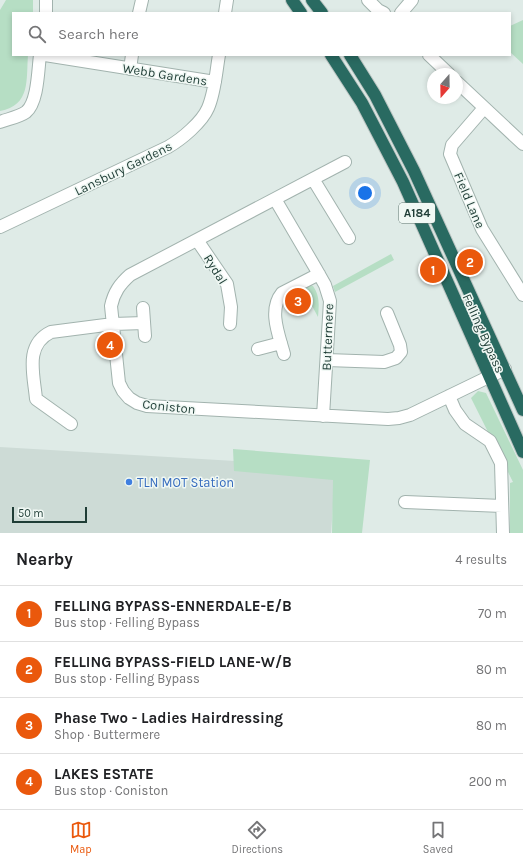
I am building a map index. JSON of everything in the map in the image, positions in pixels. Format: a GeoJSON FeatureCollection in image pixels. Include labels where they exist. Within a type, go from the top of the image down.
{"type":"FeatureCollection","features":[{"type":"Feature","properties":{"kind":"highway"},"geometry":{"type":"LineString","coordinates":[[292,0],[301,12]]}},
{"type":"Feature","properties":{"kind":"highway"},"geometry":{"type":"LineString","coordinates":[[312,0],[321,12]]}},
{"type":"Feature","properties":{"kind":"highway","name":"Felling Bypass"},"geometry":{"type":"LineString","coordinates":[[332,56],[362,103],[403,182],[523,452]]}},
{"type":"Feature","properties":{"kind":"highway","name":"Felling Bypass"},"geometry":{"type":"LineString","coordinates":[[351,56],[375,95],[414,171],[523,410]]}},
{"type":"Feature","properties":{"kind":"street"},"geometry":{"type":"LineString","coordinates":[[46,0],[46,12]]}},
{"type":"Feature","properties":{"kind":"street"},"geometry":{"type":"LineString","coordinates":[[139,12],[142,0]]}},
{"type":"Feature","properties":{"kind":"street"},"geometry":{"type":"LineString","coordinates":[[225,12],[227,0]]}},
{"type":"Feature","properties":{"kind":"street"},"geometry":{"type":"LineString","coordinates":[[368,0],[382,12]]}},
{"type":"Feature","properties":{"kind":"street"},"geometry":{"type":"LineString","coordinates":[[402,12],[412,0]]}},
{"type":"Feature","properties":{"kind":"street"},"geometry":{"type":"LineString","coordinates":[[0,122],[18,116],[29,109],[35,97],[40,56]]}},
{"type":"Feature","properties":{"kind":"street","name":"Webb Gardens"},"geometry":{"type":"LineString","coordinates":[[52,56],[215,82]]}},
{"type":"Feature","properties":{"kind":"street"},"geometry":{"type":"LineString","coordinates":[[130,68],[132,56]]}},
{"type":"Feature","properties":{"kind":"street","name":"Lansbury Gardens"},"geometry":{"type":"LineString","coordinates":[[0,227],[180,140],[208,109],[215,82],[219,56]]}},
{"type":"Feature","properties":{"kind":"street"},"geometry":{"type":"LineString","coordinates":[[430,56],[443,68]]}},
{"type":"Feature","properties":{"kind":"street"},"geometry":{"type":"LineString","coordinates":[[463,88],[523,144]]}},
{"type":"Feature","properties":{"kind":"street","name":"Field Lane"},"geometry":{"type":"LineString","coordinates":[[484,108],[452,145],[450,154],[482,229],[523,295]]}},
{"type":"Feature","properties":{"kind":"street","name":"Coniston"},"geometry":{"type":"LineString","coordinates":[[345,162],[130,275],[123,281],[117,288],[111,306],[119,383],[123,391],[129,398],[137,403],[147,406],[323,416],[399,418],[410,415],[505,370]]}},
{"type":"Feature","properties":{"kind":"street"},"geometry":{"type":"LineString","coordinates":[[313,179],[349,238]]}},
{"type":"Feature","properties":{"kind":"street","name":"Buttermere"},"geometry":{"type":"LineString","coordinates":[[275,200],[319,274],[330,301],[323,416]]}},
{"type":"Feature","properties":{"kind":"street","name":"Rydal"},"geometry":{"type":"LineString","coordinates":[[197,240],[227,284],[231,307],[230,324]]}},
{"type":"Feature","properties":{"kind":"street"},"geometry":{"type":"LineString","coordinates":[[258,349],[282,348],[274,311],[278,298],[282,293],[319,274]]}},
{"type":"Feature","properties":{"kind":"street"},"geometry":{"type":"LineString","coordinates":[[143,308],[145,336]]}},
{"type":"Feature","properties":{"kind":"street"},"geometry":{"type":"LineString","coordinates":[[327,360],[384,362],[396,358],[401,352],[387,313]]}},
{"type":"Feature","properties":{"kind":"street"},"geometry":{"type":"LineString","coordinates":[[71,424],[36,399],[32,356],[38,341],[43,336],[51,332],[113,324],[144,323]]}},
{"type":"Feature","properties":{"kind":"street"},"geometry":{"type":"LineString","coordinates":[[449,396],[455,410],[465,424],[490,441],[501,464],[503,533]]}},
{"type":"Feature","properties":{"kind":"street"},"geometry":{"type":"LineString","coordinates":[[404,502],[502,506]]}},
{"type":"Feature","properties":{"kind":"shaded area"},"geometry":{"type":"Polygon","coordinates":[[[0,447],[336,467],[331,533],[0,533],[0,447]]]}},
{"type":"Feature","properties":{"kind":"green space"},"geometry":{"type":"Polygon","coordinates":[[[6,0],[33,0],[33,12],[12,12],[12,56],[28,56],[25,90],[17,103],[10,108],[0,111],[0,10],[6,0]]]}},
{"type":"Feature","properties":{"kind":"green space"},"geometry":{"type":"Polygon","coordinates":[[[523,20],[523,64],[511,53],[511,26],[523,20]]]}},
{"type":"Feature","properties":{"kind":"green space"},"geometry":{"type":"Polygon","coordinates":[[[391,254],[394,260],[335,292],[333,286],[391,254]]]}},
{"type":"Feature","properties":{"kind":"green space"},"geometry":{"type":"Polygon","coordinates":[[[310,285],[313,286],[318,297],[318,317],[303,289],[310,285]]]}},
{"type":"Feature","properties":{"kind":"green space"},"geometry":{"type":"Polygon","coordinates":[[[478,391],[486,393],[523,470],[523,533],[510,533],[510,483],[513,482],[471,398],[478,391]]]}},
{"type":"Feature","properties":{"kind":"green space"},"geometry":{"type":"Polygon","coordinates":[[[233,449],[370,460],[362,533],[332,533],[333,480],[234,471],[233,449]]]}},
{"type":"Feature","properties":{"kind":"place","name":"FELLING BYPASS-FIELD LANE-W/B"},"geometry":{"type":"Point","coordinates":[470,262]}},
{"type":"Feature","properties":{"kind":"place","name":"FELLING BYPASS-ENNERDALE-E/B"},"geometry":{"type":"Point","coordinates":[433,270]}},
{"type":"Feature","properties":{"kind":"place","name":"Phase Two - Ladies Hairdressing"},"geometry":{"type":"Point","coordinates":[298,301]}},
{"type":"Feature","properties":{"kind":"place","name":"LAKES ESTATE"},"geometry":{"type":"Point","coordinates":[110,345]}},
{"type":"Feature","properties":{"kind":"place","name":"TLN MOT Station"},"geometry":{"type":"Point","coordinates":[129,482]}}]}
